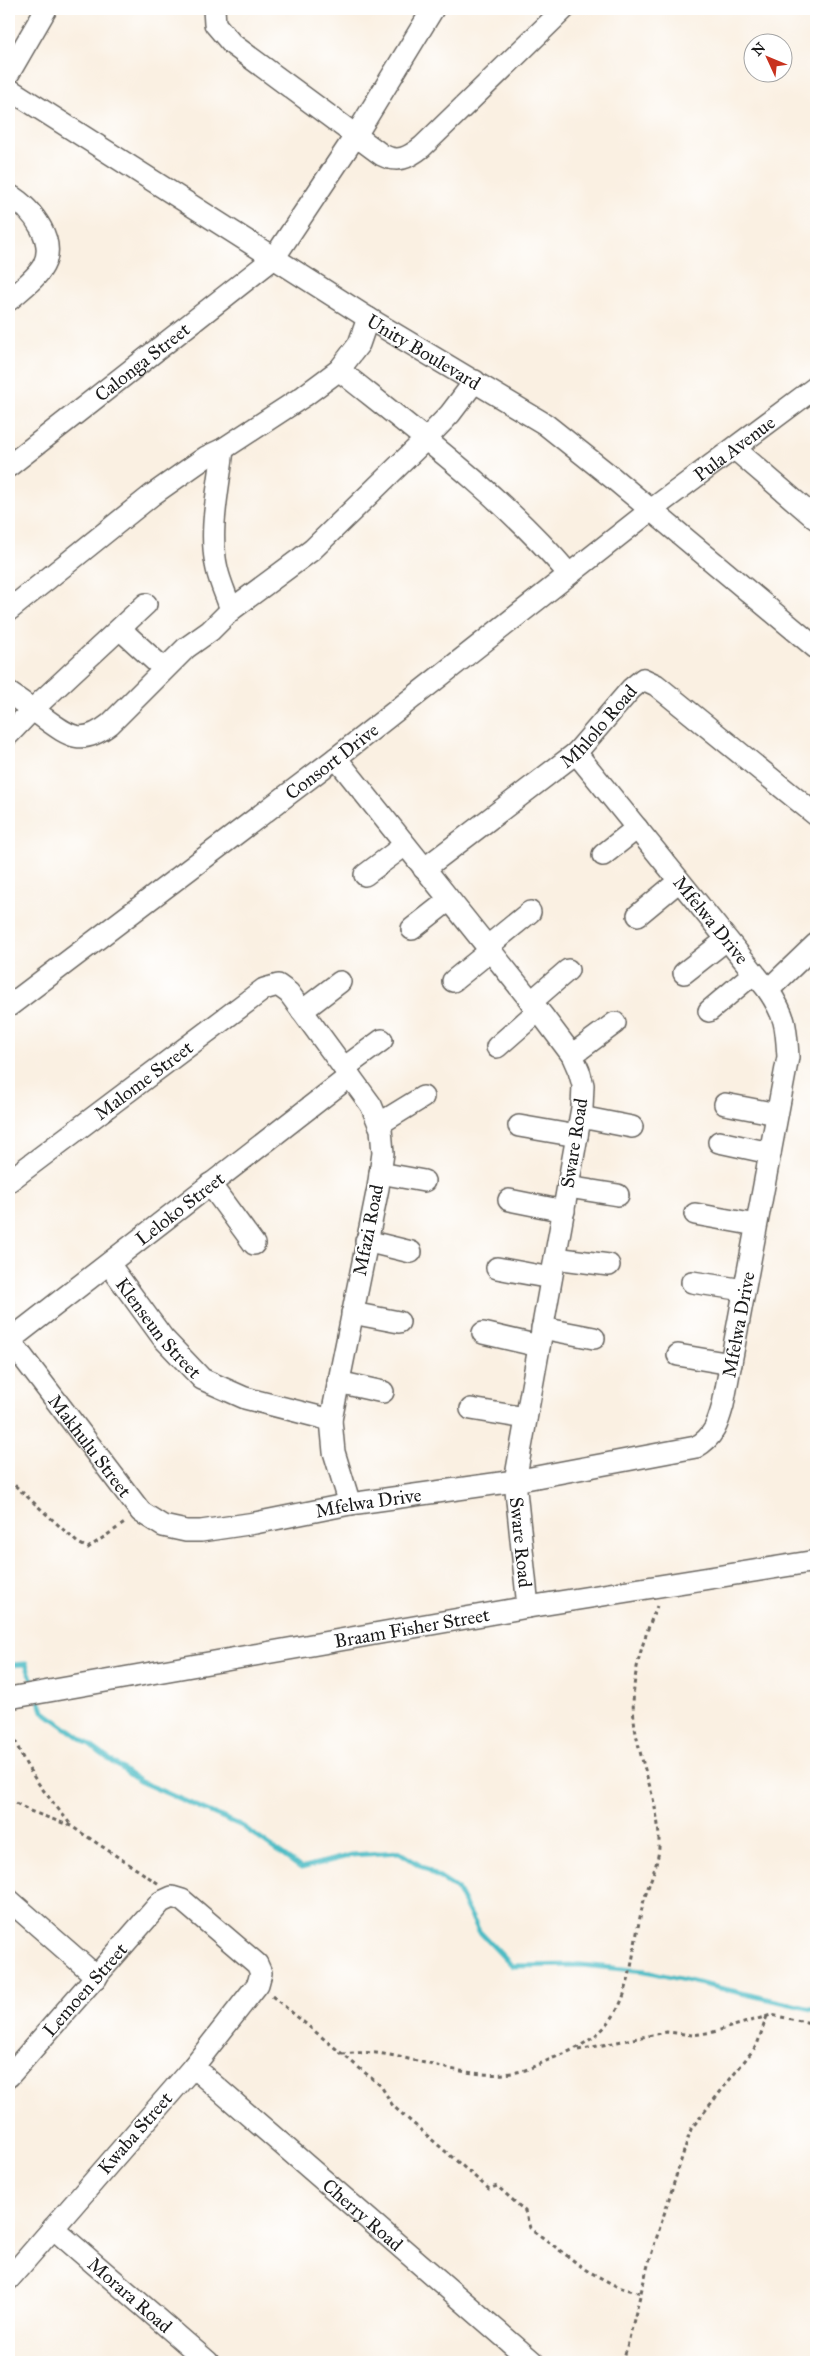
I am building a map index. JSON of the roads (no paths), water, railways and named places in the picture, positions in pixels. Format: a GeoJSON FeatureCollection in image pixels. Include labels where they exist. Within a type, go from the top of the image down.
{"type":"FeatureCollection","features":[{"type":"Feature","properties":{"kind":"street"},"geometry":{"type":"LineString","coordinates":[[9,73],[46,9]]}},
{"type":"Feature","properties":{"kind":"street"},"geometry":{"type":"LineString","coordinates":[[214,9],[215,24],[225,38],[283,83],[382,155],[391,159],[408,157],[440,130],[564,9]]}},
{"type":"Feature","properties":{"kind":"street","name":"Calonga Street"},"geometry":{"type":"LineString","coordinates":[[9,466],[274,258],[356,135],[432,9]]}},
{"type":"Feature","properties":{"kind":"street","name":"Unity Boulevard"},"geometry":{"type":"LineString","coordinates":[[9,89],[368,318],[552,429],[816,648]]}},
{"type":"Feature","properties":{"kind":"street"},"geometry":{"type":"LineString","coordinates":[[9,195],[37,221],[49,248],[47,260],[38,273],[9,300]]}},
{"type":"Feature","properties":{"kind":"street"},"geometry":{"type":"LineString","coordinates":[[9,610],[152,495],[206,457],[223,449],[339,370],[359,344],[368,318]]}},
{"type":"Feature","properties":{"kind":"street"},"geometry":{"type":"LineString","coordinates":[[339,370],[426,440],[530,530],[569,574]]}},
{"type":"Feature","properties":{"kind":"street"},"geometry":{"type":"LineString","coordinates":[[9,693],[68,735],[78,737],[93,735],[110,724],[186,648],[210,631],[231,610],[312,550],[426,440],[450,414],[475,381]]}},
{"type":"Feature","properties":{"kind":"street","name":"Pula Avenue"},"geometry":{"type":"LineString","coordinates":[[651,510],[816,387]]}},
{"type":"Feature","properties":{"kind":"street"},"geometry":{"type":"LineString","coordinates":[[223,449],[214,551],[217,570],[231,610]]}},
{"type":"Feature","properties":{"kind":"street"},"geometry":{"type":"LineString","coordinates":[[735,449],[816,519]]}},
{"type":"Feature","properties":{"kind":"street","name":"Consort Drive"},"geometry":{"type":"LineString","coordinates":[[9,1006],[336,758],[651,510]]}},
{"type":"Feature","properties":{"kind":"street"},"geometry":{"type":"LineString","coordinates":[[9,734],[32,710],[146,604]]}},
{"type":"Feature","properties":{"kind":"street"},"geometry":{"type":"LineString","coordinates":[[120,629],[164,669]]}},
{"type":"Feature","properties":{"kind":"street","name":"Mhlolo Road"},"geometry":{"type":"LineString","coordinates":[[424,869],[576,753],[631,689],[646,680],[656,685],[816,815]]}},
{"type":"Feature","properties":{"kind":"street","name":"Mfelwa Drive"},"geometry":{"type":"LineString","coordinates":[[186,1531],[255,1523],[350,1504],[514,1481],[701,1444],[715,1430],[719,1422],[731,1364],[788,1057],[786,1029],[782,1010],[768,990],[576,753]]}},
{"type":"Feature","properties":{"kind":"street","name":"Sware Road"},"geometry":{"type":"LineString","coordinates":[[336,758],[535,1006],[572,1055],[580,1071],[583,1086],[579,1127],[514,1481],[528,1607]]}},
{"type":"Feature","properties":{"kind":"street"},"geometry":{"type":"LineString","coordinates":[[603,855],[637,828]]}},
{"type":"Feature","properties":{"kind":"street"},"geometry":{"type":"LineString","coordinates":[[365,875],[404,845]]}},
{"type":"Feature","properties":{"kind":"street"},"geometry":{"type":"LineString","coordinates":[[638,915],[679,881]]}},
{"type":"Feature","properties":{"kind":"street"},"geometry":{"type":"LineString","coordinates":[[412,929],[449,900]]}},
{"type":"Feature","properties":{"kind":"street"},"geometry":{"type":"LineString","coordinates":[[453,981],[530,912]]}},
{"type":"Feature","properties":{"kind":"street"},"geometry":{"type":"LineString","coordinates":[[684,973],[726,940]]}},
{"type":"Feature","properties":{"kind":"street"},"geometry":{"type":"LineString","coordinates":[[768,990],[816,944]]}},
{"type":"Feature","properties":{"kind":"street"},"geometry":{"type":"LineString","coordinates":[[497,1047],[568,970]]}},
{"type":"Feature","properties":{"kind":"street"},"geometry":{"type":"LineString","coordinates":[[709,1011],[754,973]]}},
{"type":"Feature","properties":{"kind":"street"},"geometry":{"type":"LineString","coordinates":[[302,1011],[340,982]]}},
{"type":"Feature","properties":{"kind":"street","name":"Mfazi Road"},"geometry":{"type":"LineString","coordinates":[[278,985],[289,993],[371,1104],[379,1124],[382,1153],[380,1173],[331,1420],[334,1452],[350,1504]]}},
{"type":"Feature","properties":{"kind":"street","name":"Malome Street"},"geometry":{"type":"LineString","coordinates":[[9,1180],[264,989],[278,985]]}},
{"type":"Feature","properties":{"kind":"street"},"geometry":{"type":"LineString","coordinates":[[572,1055],[615,1023]]}},
{"type":"Feature","properties":{"kind":"street","name":"Leloko Street"},"geometry":{"type":"LineString","coordinates":[[9,1340],[210,1184],[347,1072],[382,1040]]}},
{"type":"Feature","properties":{"kind":"street"},"geometry":{"type":"LineString","coordinates":[[379,1124],[422,1097]]}},
{"type":"Feature","properties":{"kind":"street"},"geometry":{"type":"LineString","coordinates":[[725,1104],[777,1114]]}},
{"type":"Feature","properties":{"kind":"street"},"geometry":{"type":"LineString","coordinates":[[519,1126],[632,1127]]}},
{"type":"Feature","properties":{"kind":"street"},"geometry":{"type":"LineString","coordinates":[[719,1142],[770,1153]]}},
{"type":"Feature","properties":{"kind":"street"},"geometry":{"type":"LineString","coordinates":[[380,1173],[424,1181]]}},
{"type":"Feature","properties":{"kind":"street"},"geometry":{"type":"LineString","coordinates":[[210,1184],[254,1244]]}},
{"type":"Feature","properties":{"kind":"street"},"geometry":{"type":"LineString","coordinates":[[568,1187],[618,1195]]}},
{"type":"Feature","properties":{"kind":"street"},"geometry":{"type":"LineString","coordinates":[[509,1200],[564,1211]]}},
{"type":"Feature","properties":{"kind":"street"},"geometry":{"type":"LineString","coordinates":[[695,1214],[756,1225]]}},
{"type":"Feature","properties":{"kind":"street"},"geometry":{"type":"LineString","coordinates":[[366,1241],[411,1252]]}},
{"type":"Feature","properties":{"kind":"street","name":"Klenseun Street"},"geometry":{"type":"LineString","coordinates":[[108,1264],[163,1338],[202,1379],[245,1398],[331,1420]]}},
{"type":"Feature","properties":{"kind":"street"},"geometry":{"type":"LineString","coordinates":[[497,1268],[609,1265]]}},
{"type":"Feature","properties":{"kind":"street"},"geometry":{"type":"LineString","coordinates":[[692,1282],[744,1290]]}},
{"type":"Feature","properties":{"kind":"street"},"geometry":{"type":"LineString","coordinates":[[352,1313],[399,1322]]}},
{"type":"Feature","properties":{"kind":"street"},"geometry":{"type":"LineString","coordinates":[[483,1333],[594,1338]]}},
{"type":"Feature","properties":{"kind":"street","name":"Makhulu Street"},"geometry":{"type":"LineString","coordinates":[[9,1340],[141,1512],[163,1526],[186,1531]]}},
{"type":"Feature","properties":{"kind":"street"},"geometry":{"type":"LineString","coordinates":[[678,1355],[731,1364]]}},
{"type":"Feature","properties":{"kind":"street"},"geometry":{"type":"LineString","coordinates":[[338,1382],[383,1392]]}},
{"type":"Feature","properties":{"kind":"street"},"geometry":{"type":"LineString","coordinates":[[471,1409],[526,1418]]}},
{"type":"Feature","properties":{"kind":"street","name":"Braam Fisher Street"},"geometry":{"type":"LineString","coordinates":[[9,1698],[528,1607],[816,1560]]}},
{"type":"Feature","properties":{"kind":"street"},"geometry":{"type":"LineString","coordinates":[[9,1900],[97,1977]]}},
{"type":"Feature","properties":{"kind":"street","name":"Lemoen Street"},"geometry":{"type":"LineString","coordinates":[[9,2076],[166,1900],[182,1900],[257,1964],[262,1973],[258,1984]]}},
{"type":"Feature","properties":{"kind":"street","name":"Kwaba Street"},"geometry":{"type":"LineString","coordinates":[[9,2279],[193,2067],[258,1984]]}},
{"type":"Feature","properties":{"kind":"street","name":"Cherry Road"},"geometry":{"type":"LineString","coordinates":[[193,2067],[533,2362]]}},
{"type":"Feature","properties":{"kind":"street","name":"Morara Road"},"geometry":{"type":"LineString","coordinates":[[53,2228],[208,2362]]}},
{"type":"Feature","properties":{"kind":"waterway"},"geometry":{"type":"LineString","coordinates":[[9,1665],[26,1664],[35,1689]]}},
{"type":"Feature","properties":{"kind":"waterway"},"geometry":{"type":"LineString","coordinates":[[38,1697],[43,1711],[139,1781],[242,1826],[301,1868],[352,1855],[399,1852],[457,1889],[479,1931],[512,1966],[580,1965],[645,1971],[816,2010]]}}]}
